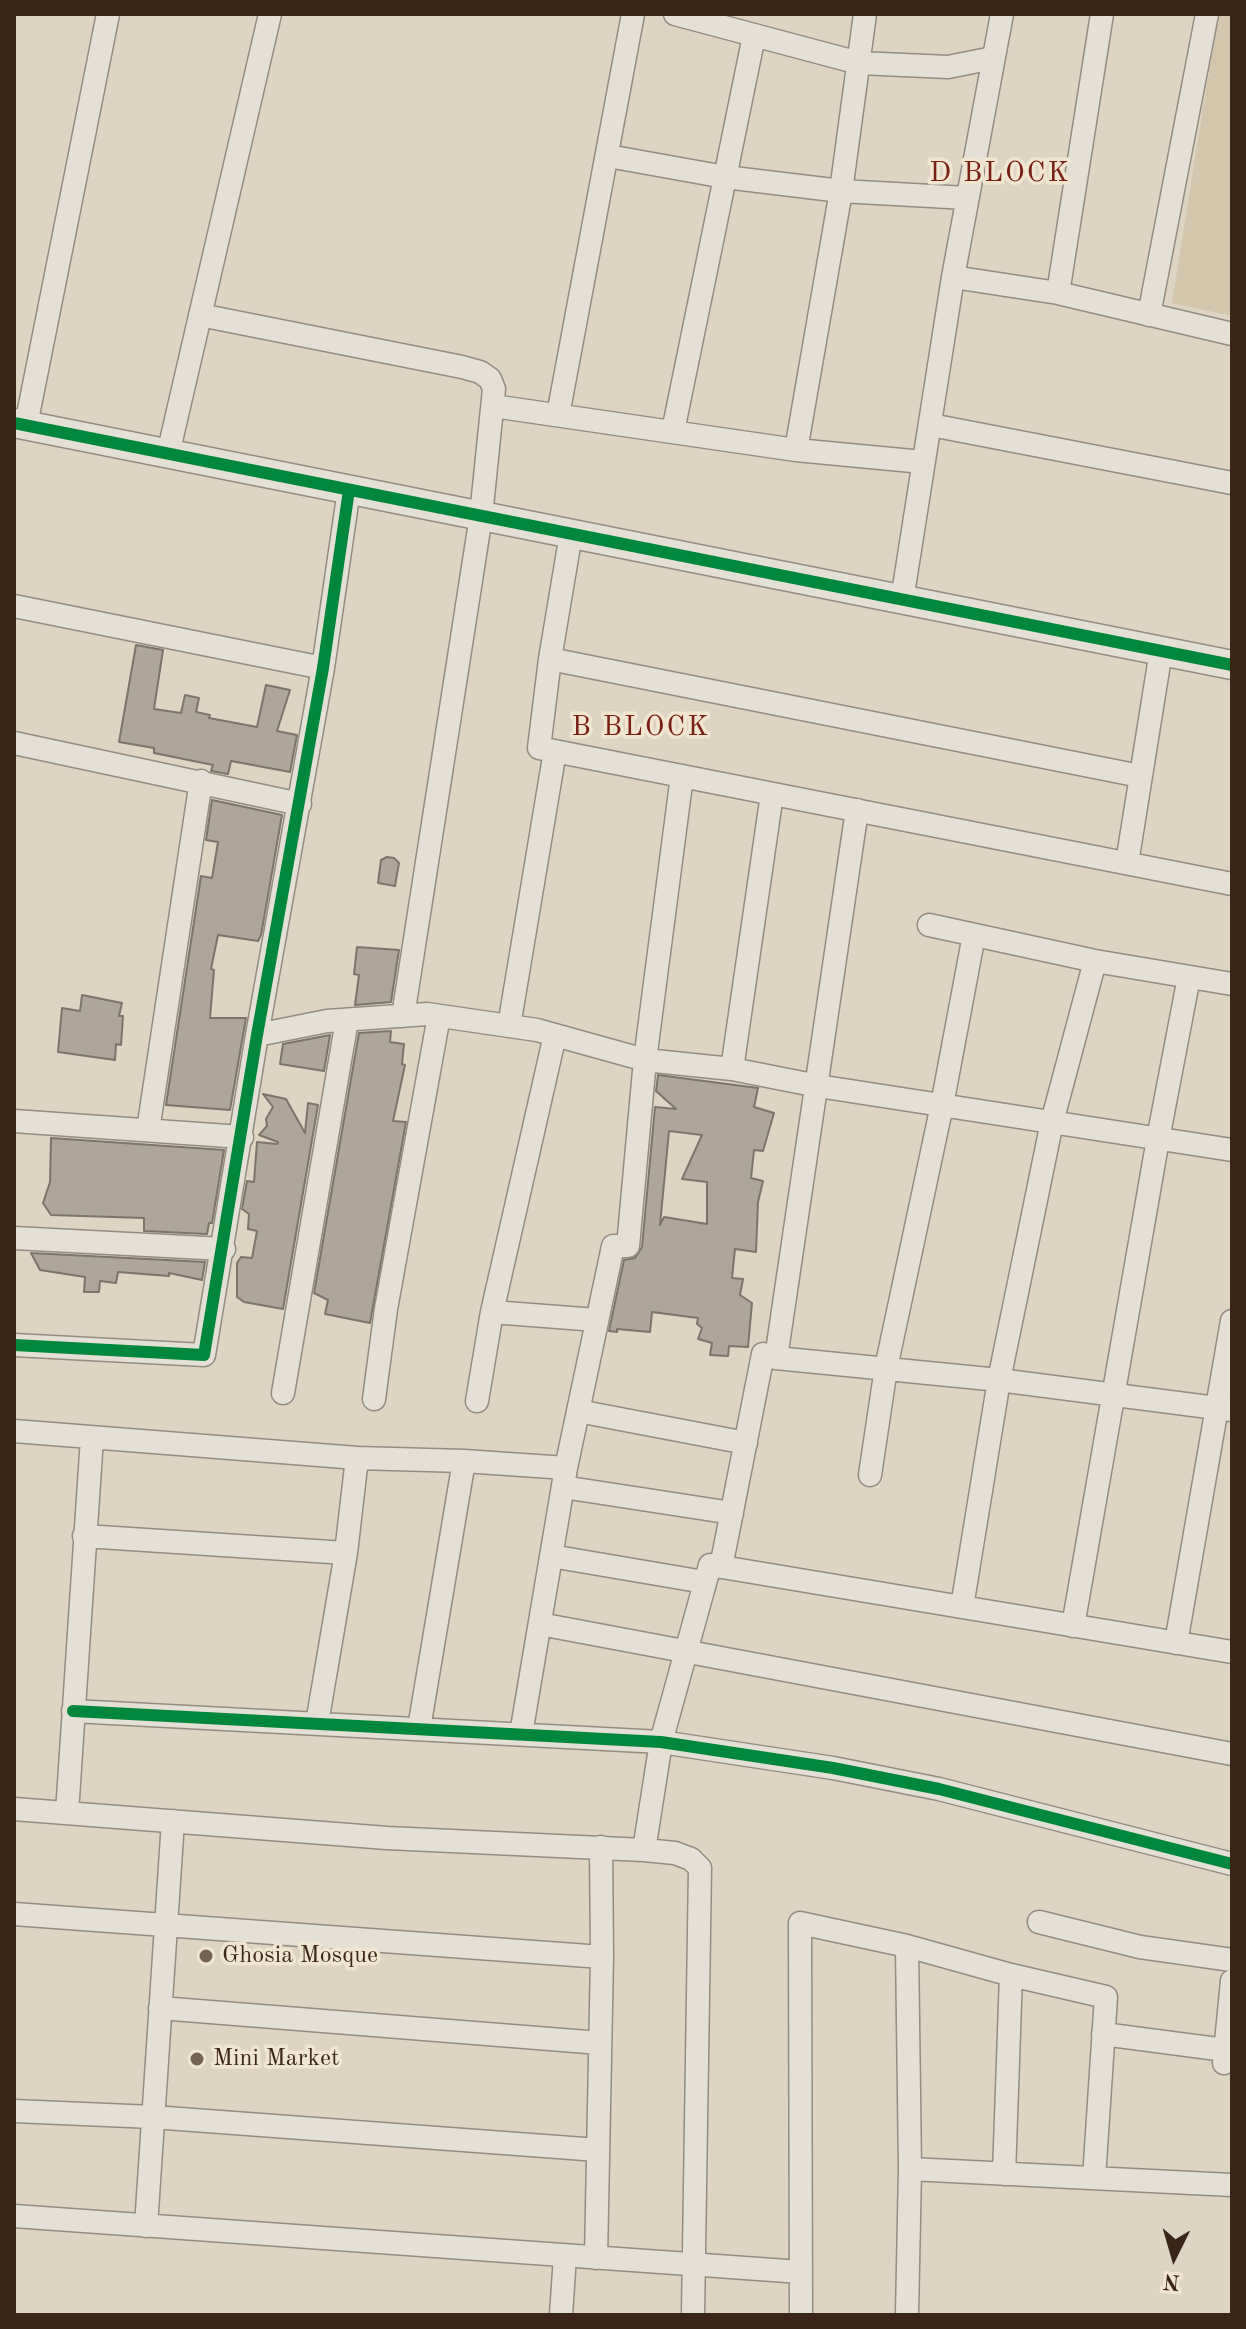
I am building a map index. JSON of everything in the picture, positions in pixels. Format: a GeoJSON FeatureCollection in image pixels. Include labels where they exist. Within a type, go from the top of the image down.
{"type":"FeatureCollection","features":[{"type":"Feature","properties":{"kind":"street"},"geometry":{"type":"LineString","coordinates":[[108,14],[20,424],[1232,665]]}},
{"type":"Feature","properties":{"kind":"street"},"geometry":{"type":"LineString","coordinates":[[168,454],[270,14]]}},
{"type":"Feature","properties":{"kind":"street"},"geometry":{"type":"LineString","coordinates":[[558,415],[633,14]]}},
{"type":"Feature","properties":{"kind":"street"},"geometry":{"type":"LineString","coordinates":[[675,14],[859,63],[948,67],[993,58]]}},
{"type":"Feature","properties":{"kind":"street"},"geometry":{"type":"LineString","coordinates":[[796,450],[841,191],[865,14]]}},
{"type":"Feature","properties":{"kind":"street"},"geometry":{"type":"LineString","coordinates":[[902,600],[953,277],[1002,14]]}},
{"type":"Feature","properties":{"kind":"street"},"geometry":{"type":"LineString","coordinates":[[1058,293],[1102,14]]}},
{"type":"Feature","properties":{"kind":"street"},"geometry":{"type":"LineString","coordinates":[[1149,315],[1207,14]]}},
{"type":"Feature","properties":{"kind":"street"},"geometry":{"type":"LineString","coordinates":[[673,431],[754,36]]}},
{"type":"Feature","properties":{"kind":"street"},"geometry":{"type":"LineString","coordinates":[[608,156],[725,177],[841,191],[967,198]]}},
{"type":"Feature","properties":{"kind":"street"},"geometry":{"type":"LineString","coordinates":[[953,277],[1058,293],[1232,334]]}},
{"type":"Feature","properties":{"kind":"street"},"geometry":{"type":"LineString","coordinates":[[200,315],[480,372],[490,379],[494,389],[481,516],[403,1016]]}},
{"type":"Feature","properties":{"kind":"street"},"geometry":{"type":"LineString","coordinates":[[493,406],[796,450],[923,462]]}},
{"type":"Feature","properties":{"kind":"street"},"geometry":{"type":"LineString","coordinates":[[931,425],[1232,483]]}},
{"type":"Feature","properties":{"kind":"street"},"geometry":{"type":"LineString","coordinates":[[14,1345],[204,1355],[323,668],[349,490]]}},
{"type":"Feature","properties":{"kind":"street"},"geometry":{"type":"LineString","coordinates":[[571,534],[539,748],[1232,884]]}},
{"type":"Feature","properties":{"kind":"street"},"geometry":{"type":"LineString","coordinates":[[14,606],[323,668]]}},
{"type":"Feature","properties":{"kind":"street"},"geometry":{"type":"LineString","coordinates":[[1127,863],[1161,651]]}},
{"type":"Feature","properties":{"kind":"street"},"geometry":{"type":"LineString","coordinates":[[550,659],[1140,776]]}},
{"type":"Feature","properties":{"kind":"street"},"geometry":{"type":"LineString","coordinates":[[14,743],[300,804]]}},
{"type":"Feature","properties":{"kind":"street"},"geometry":{"type":"LineString","coordinates":[[509,1026],[555,751]]}},
{"type":"Feature","properties":{"kind":"street"},"geometry":{"type":"LineString","coordinates":[[521,1734],[565,1478],[613,1246],[628,1246],[645,1060],[682,776]]}},
{"type":"Feature","properties":{"kind":"street"},"geometry":{"type":"LineString","coordinates":[[148,1130],[201,781]]}},
{"type":"Feature","properties":{"kind":"street"},"geometry":{"type":"LineString","coordinates":[[732,1069],[772,794]]}},
{"type":"Feature","properties":{"kind":"street"},"geometry":{"type":"LineString","coordinates":[[776,1358],[857,810]]}},
{"type":"Feature","properties":{"kind":"street"},"geometry":{"type":"LineString","coordinates":[[929,925],[1095,961],[1232,984]]}},
{"type":"Feature","properties":{"kind":"street"},"geometry":{"type":"LineString","coordinates":[[870,1475],[886,1368],[942,1105],[974,935]]}},
{"type":"Feature","properties":{"kind":"street"},"geometry":{"type":"LineString","coordinates":[[962,1607],[999,1380],[1052,1122],[1095,961]]}},
{"type":"Feature","properties":{"kind":"street"},"geometry":{"type":"LineString","coordinates":[[1073,1626],[1189,977]]}},
{"type":"Feature","properties":{"kind":"street"},"geometry":{"type":"LineString","coordinates":[[374,1399],[386,1309],[439,1016]]}},
{"type":"Feature","properties":{"kind":"street"},"geometry":{"type":"LineString","coordinates":[[257,1035],[327,1021],[439,1016],[555,1035],[645,1060],[732,1069],[818,1086],[1232,1150]]}},
{"type":"Feature","properties":{"kind":"street"},"geometry":{"type":"LineString","coordinates":[[283,1393],[347,1020]]}},
{"type":"Feature","properties":{"kind":"street"},"geometry":{"type":"LineString","coordinates":[[477,1401],[492,1312],[555,1035]]}},
{"type":"Feature","properties":{"kind":"street"},"geometry":{"type":"LineString","coordinates":[[14,1121],[242,1137]]}},
{"type":"Feature","properties":{"kind":"street"},"geometry":{"type":"LineString","coordinates":[[14,1238],[224,1249]]}},
{"type":"Feature","properties":{"kind":"street"},"geometry":{"type":"LineString","coordinates":[[492,1312],[597,1320]]}},
{"type":"Feature","properties":{"kind":"street"},"geometry":{"type":"LineString","coordinates":[[1176,1643],[1225,1409],[1232,1321]]}},
{"type":"Feature","properties":{"kind":"street"},"geometry":{"type":"LineString","coordinates":[[721,1567],[763,1354],[776,1358],[999,1380],[1225,1409]]}},
{"type":"Feature","properties":{"kind":"street"},"geometry":{"type":"LineString","coordinates":[[578,1411],[746,1443]]}},
{"type":"Feature","properties":{"kind":"street"},"geometry":{"type":"LineString","coordinates":[[14,1431],[357,1458],[464,1461],[565,1478],[732,1513]]}},
{"type":"Feature","properties":{"kind":"street"},"geometry":{"type":"LineString","coordinates":[[67,1813],[92,1438]]}},
{"type":"Feature","properties":{"kind":"street"},"geometry":{"type":"LineString","coordinates":[[317,1723],[346,1553],[357,1458]]}},
{"type":"Feature","properties":{"kind":"street"},"geometry":{"type":"LineString","coordinates":[[419,1728],[464,1461]]}},
{"type":"Feature","properties":{"kind":"street"},"geometry":{"type":"LineString","coordinates":[[84,1536],[346,1553]]}},
{"type":"Feature","properties":{"kind":"street"},"geometry":{"type":"LineString","coordinates":[[551,1556],[704,1582]]}},
{"type":"Feature","properties":{"kind":"street"},"geometry":{"type":"LineString","coordinates":[[644,1850],[661,1742],[710,1565],[1232,1652]]}},
{"type":"Feature","properties":{"kind":"street"},"geometry":{"type":"LineString","coordinates":[[540,1624],[1232,1754]]}},
{"type":"Feature","properties":{"kind":"street"},"geometry":{"type":"LineString","coordinates":[[73,1711],[661,1742],[833,1768],[939,1789],[1232,1864]]}},
{"type":"Feature","properties":{"kind":"street"},"geometry":{"type":"LineString","coordinates":[[14,1809],[387,1838],[644,1850],[675,1853],[691,1859],[700,1868],[693,2315]]}},
{"type":"Feature","properties":{"kind":"street"},"geometry":{"type":"LineString","coordinates":[[146,2226],[173,1821]]}},
{"type":"Feature","properties":{"kind":"street"},"geometry":{"type":"LineString","coordinates":[[596,2258],[601,1847]]}},
{"type":"Feature","properties":{"kind":"street"},"geometry":{"type":"LineString","coordinates":[[14,1914],[602,1957]]}},
{"type":"Feature","properties":{"kind":"street"},"geometry":{"type":"LineString","coordinates":[[1039,1922],[1140,1947],[1232,1960]]}},
{"type":"Feature","properties":{"kind":"street"},"geometry":{"type":"LineString","coordinates":[[801,2315],[800,1923],[907,1946],[1106,1997],[1094,2178]]}},
{"type":"Feature","properties":{"kind":"street"},"geometry":{"type":"LineString","coordinates":[[907,1946],[910,2169],[907,2315]]}},
{"type":"Feature","properties":{"kind":"street"},"geometry":{"type":"LineString","coordinates":[[1004,2174],[1011,1975]]}},
{"type":"Feature","properties":{"kind":"street"},"geometry":{"type":"LineString","coordinates":[[1103,2034],[1225,2058],[1232,1981]]}},
{"type":"Feature","properties":{"kind":"street"},"geometry":{"type":"LineString","coordinates":[[160,2008],[600,2043]]}},
{"type":"Feature","properties":{"kind":"street"},"geometry":{"type":"LineString","coordinates":[[14,2111],[153,2117],[598,2150]]}},
{"type":"Feature","properties":{"kind":"street"},"geometry":{"type":"LineString","coordinates":[[910,2169],[1232,2185]]}},
{"type":"Feature","properties":{"kind":"street"},"geometry":{"type":"LineString","coordinates":[[14,2216],[801,2272]]}},
{"type":"Feature","properties":{"kind":"street"},"geometry":{"type":"LineString","coordinates":[[561,2315],[565,2256]]}},
{"type":"Feature","properties":{"kind":"shaded area"},"geometry":{"type":"Polygon","coordinates":[[[1218,14],[1232,14],[1232,316],[1172,303],[1218,14]]]}},
{"type":"Feature","properties":{"kind":"building"},"geometry":{"type":"Polygon","coordinates":[[[136,645],[163,650],[154,709],[181,713],[185,695],[199,698],[196,712],[210,715],[209,718],[257,727],[266,685],[290,690],[277,731],[297,735],[290,772],[231,761],[228,774],[211,771],[213,765],[154,753],[154,748],[119,742],[136,645]]]}},
{"type":"Feature","properties":{"kind":"building"},"geometry":{"type":"Polygon","coordinates":[[[212,800],[282,815],[261,935],[258,941],[218,935],[211,969],[214,970],[210,1018],[246,1018],[230,1110],[166,1105],[201,876],[212,878],[218,842],[206,840],[212,800]]]}},
{"type":"Feature","properties":{"kind":"building"},"geometry":{"type":"Polygon","coordinates":[[[387,857],[399,863],[395,886],[378,883],[381,860],[387,857]]]}},
{"type":"Feature","properties":{"kind":"building"},"geometry":{"type":"Polygon","coordinates":[[[357,947],[399,950],[391,1002],[355,1005],[359,975],[354,974],[357,947]]]}},
{"type":"Feature","properties":{"kind":"building"},"geometry":{"type":"Polygon","coordinates":[[[82,995],[122,1003],[119,1016],[123,1016],[121,1045],[116,1044],[115,1060],[58,1052],[62,1008],[80,1011],[82,995]]]}},
{"type":"Feature","properties":{"kind":"building"},"geometry":{"type":"Polygon","coordinates":[[[391,1031],[390,1042],[404,1044],[402,1064],[405,1065],[393,1121],[406,1122],[370,1323],[325,1314],[328,1300],[314,1293],[359,1033],[391,1031]]]}},
{"type":"Feature","properties":{"kind":"building"},"geometry":{"type":"Polygon","coordinates":[[[330,1035],[324,1071],[280,1064],[283,1044],[330,1035]]]}},
{"type":"Feature","properties":{"kind":"building"},"geometry":{"type":"Polygon","coordinates":[[[658,1075],[758,1088],[754,1107],[774,1113],[763,1151],[754,1150],[751,1178],[763,1181],[758,1202],[756,1252],[735,1249],[732,1278],[743,1279],[740,1295],[752,1303],[748,1347],[729,1346],[728,1356],[710,1355],[712,1343],[698,1339],[702,1328],[697,1324],[698,1318],[652,1312],[650,1332],[609,1331],[624,1260],[635,1258],[642,1247],[655,1107],[676,1109],[656,1091],[658,1075]],[[669,1131],[660,1225],[664,1217],[707,1224],[707,1182],[682,1179],[702,1135],[669,1131]]]}},
{"type":"Feature","properties":{"kind":"building"},"geometry":{"type":"Polygon","coordinates":[[[263,1094],[286,1099],[305,1133],[308,1103],[318,1105],[283,1309],[244,1302],[237,1297],[237,1263],[241,1257],[252,1258],[257,1231],[248,1229],[249,1214],[242,1209],[247,1181],[254,1182],[257,1142],[278,1142],[259,1135],[267,1126],[266,1119],[273,1107],[263,1094]]]}},
{"type":"Feature","properties":{"kind":"building"},"geometry":{"type":"Polygon","coordinates":[[[51,1138],[224,1150],[212,1223],[209,1223],[207,1234],[144,1231],[144,1218],[51,1215],[43,1203],[50,1182],[51,1138]]]}},
{"type":"Feature","properties":{"kind":"building"},"geometry":{"type":"Polygon","coordinates":[[[31,1253],[205,1262],[202,1280],[169,1273],[169,1276],[118,1272],[116,1283],[100,1281],[99,1292],[84,1292],[85,1277],[40,1270],[31,1253]]]}},
{"type":"Feature","properties":{"kind":"cycle path"},"geometry":{"type":"LineString","coordinates":[[14,423],[1232,665]]}},
{"type":"Feature","properties":{"kind":"cycle path"},"geometry":{"type":"LineString","coordinates":[[14,1345],[204,1355],[323,668],[349,490]]}},
{"type":"Feature","properties":{"kind":"cycle path"},"geometry":{"type":"LineString","coordinates":[[73,1711],[661,1742],[833,1768],[939,1789],[1232,1864]]}},
{"type":"Feature","properties":{"kind":"place","name":"Ghosia Mosque"},"geometry":{"type":"Point","coordinates":[206,1956]}},
{"type":"Feature","properties":{"kind":"place","name":"Mini Market"},"geometry":{"type":"Point","coordinates":[197,2059]}},
{"type":"Feature","properties":{"kind":"district","name":"D BLOCK"},"geometry":{"type":"Point","coordinates":[1000,174]}},
{"type":"Feature","properties":{"kind":"district","name":"B BLOCK"},"geometry":{"type":"Point","coordinates":[641,728]}}]}
